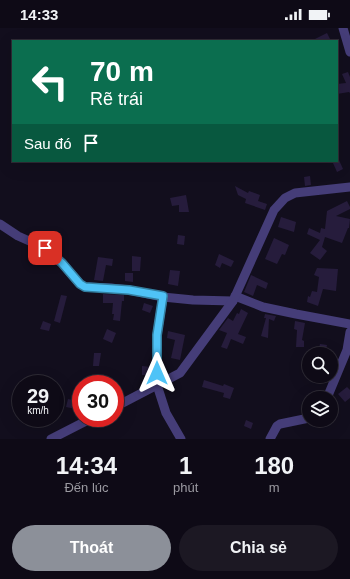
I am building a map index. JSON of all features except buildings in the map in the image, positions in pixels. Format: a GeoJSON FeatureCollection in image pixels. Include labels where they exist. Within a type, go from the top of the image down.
{"type":"FeatureCollection","features":[{"type":"Feature","properties":{"kind":"street"},"geometry":{"type":"LineString","coordinates":[[343,28],[350,52]]}},
{"type":"Feature","properties":{"kind":"street"},"geometry":{"type":"LineString","coordinates":[[124,402],[180,373],[234,298],[274,210],[285,198],[295,193],[350,187]]}},
{"type":"Feature","properties":{"kind":"street"},"geometry":{"type":"LineString","coordinates":[[0,224],[18,236],[45,248],[62,263],[80,284],[85,287],[123,290],[193,300],[234,298],[263,307],[350,324]]}},
{"type":"Feature","properties":{"kind":"street"},"geometry":{"type":"LineString","coordinates":[[163,296],[157,335],[157,385],[166,413],[181,439]]}},
{"type":"Feature","properties":{"kind":"street"},"geometry":{"type":"LineString","coordinates":[[330,391],[347,350],[350,332]]}},
{"type":"Feature","properties":{"kind":"street"},"geometry":{"type":"LineString","coordinates":[[270,439],[276,426],[302,419]]}},
{"type":"Feature","properties":{"kind":"street"},"geometry":{"type":"LineString","coordinates":[[51,439],[74,427]]}},
{"type":"Feature","properties":{"kind":"route"},"geometry":{"type":"LineString","coordinates":[[45,248],[62,263],[80,284],[85,287],[129,290],[163,296],[157,335],[157,373]]}}]}
